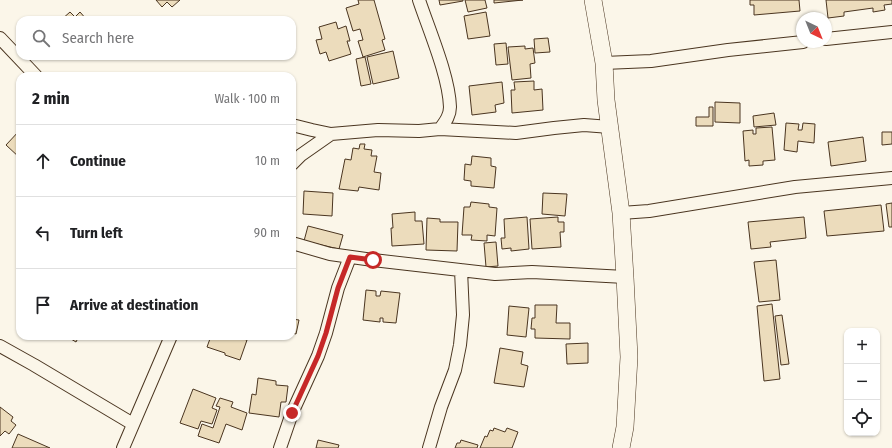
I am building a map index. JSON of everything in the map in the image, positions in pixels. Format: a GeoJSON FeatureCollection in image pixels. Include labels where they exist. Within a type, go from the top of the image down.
{"type":"FeatureCollection","features":[{"type":"Feature","properties":{"kind":"main road"},"geometry":{"type":"LineString","coordinates":[[592,0],[604,63],[620,213],[625,277],[629,357],[625,427],[621,448]]}},
{"type":"Feature","properties":{"kind":"street"},"geometry":{"type":"LineString","coordinates":[[419,0],[446,83],[450,108],[448,119],[440,129]]}},
{"type":"Feature","properties":{"kind":"street"},"geometry":{"type":"LineString","coordinates":[[832,38],[892,32]]}},
{"type":"Feature","properties":{"kind":"street"},"geometry":{"type":"LineString","coordinates":[[0,38],[16,55]]}},
{"type":"Feature","properties":{"kind":"street"},"geometry":{"type":"LineString","coordinates":[[604,63],[651,61],[728,50],[796,43]]}},
{"type":"Feature","properties":{"kind":"street"},"geometry":{"type":"LineString","coordinates":[[21,60],[32,72]]}},
{"type":"Feature","properties":{"kind":"street"},"geometry":{"type":"LineString","coordinates":[[296,126],[331,134],[378,130],[419,131],[440,129],[516,133],[584,126],[610,127]]}},
{"type":"Feature","properties":{"kind":"street"},"geometry":{"type":"LineString","coordinates":[[296,160],[331,134]]}},
{"type":"Feature","properties":{"kind":"street"},"geometry":{"type":"LineString","coordinates":[[620,213],[649,211],[796,187],[892,178]]}},
{"type":"Feature","properties":{"kind":"street"},"geometry":{"type":"LineString","coordinates":[[296,244],[330,254],[350,257],[495,274],[532,272],[625,277]]}},
{"type":"Feature","properties":{"kind":"street"},"geometry":{"type":"LineString","coordinates":[[280,448],[292,413],[318,356],[338,288],[350,257]]}},
{"type":"Feature","properties":{"kind":"street"},"geometry":{"type":"LineString","coordinates":[[429,448],[441,407],[455,370],[460,345],[463,315],[462,270]]}},
{"type":"Feature","properties":{"kind":"street"},"geometry":{"type":"LineString","coordinates":[[123,448],[169,340]]}},
{"type":"Feature","properties":{"kind":"street"},"geometry":{"type":"LineString","coordinates":[[0,346],[133,424]]}},
{"type":"Feature","properties":{"kind":"building"},"geometry":{"type":"Polygon","coordinates":[[[156,0],[180,0],[172,7],[167,2],[162,7],[156,0]]]}},
{"type":"Feature","properties":{"kind":"building"},"geometry":{"type":"Polygon","coordinates":[[[358,0],[374,0],[385,39],[382,40],[385,50],[363,57],[358,41],[363,40],[360,29],[353,31],[346,8],[359,4],[358,0]]]}},
{"type":"Feature","properties":{"kind":"building"},"geometry":{"type":"Polygon","coordinates":[[[439,0],[463,0],[463,1],[440,5],[439,0]]]}},
{"type":"Feature","properties":{"kind":"building"},"geometry":{"type":"Polygon","coordinates":[[[465,0],[485,0],[487,8],[468,12],[465,0]]]}},
{"type":"Feature","properties":{"kind":"building"},"geometry":{"type":"Polygon","coordinates":[[[494,0],[523,0],[494,3],[494,0]]]}},
{"type":"Feature","properties":{"kind":"building"},"geometry":{"type":"Polygon","coordinates":[[[750,0],[799,0],[800,11],[754,15],[754,5],[750,5],[750,0]]]}},
{"type":"Feature","properties":{"kind":"building"},"geometry":{"type":"Polygon","coordinates":[[[826,0],[892,0],[892,4],[884,5],[885,10],[873,12],[873,8],[844,12],[844,16],[832,18],[832,12],[827,12],[826,0]]]}},
{"type":"Feature","properties":{"kind":"building"},"geometry":{"type":"Polygon","coordinates":[[[70,12],[74,16],[66,16],[70,12]]]}},
{"type":"Feature","properties":{"kind":"building"},"geometry":{"type":"Polygon","coordinates":[[[80,12],[84,16],[76,16],[80,12]]]}},
{"type":"Feature","properties":{"kind":"building"},"geometry":{"type":"Polygon","coordinates":[[[486,12],[490,36],[468,39],[464,16],[486,12]]]}},
{"type":"Feature","properties":{"kind":"building"},"geometry":{"type":"Polygon","coordinates":[[[336,22],[338,29],[346,26],[350,41],[347,41],[351,54],[329,61],[326,52],[320,54],[316,40],[322,39],[319,27],[336,22]]]}},
{"type":"Feature","properties":{"kind":"building"},"geometry":{"type":"Polygon","coordinates":[[[548,38],[550,52],[535,53],[534,39],[548,38]]]}},
{"type":"Feature","properties":{"kind":"building"},"geometry":{"type":"Polygon","coordinates":[[[506,43],[508,64],[496,65],[494,44],[506,43]]]}},
{"type":"Feature","properties":{"kind":"building"},"geometry":{"type":"Polygon","coordinates":[[[525,46],[525,49],[533,48],[535,63],[530,64],[531,78],[512,80],[508,47],[525,46]]]}},
{"type":"Feature","properties":{"kind":"building"},"geometry":{"type":"Polygon","coordinates":[[[393,51],[399,78],[373,84],[367,57],[393,51]]]}},
{"type":"Feature","properties":{"kind":"building"},"geometry":{"type":"Polygon","coordinates":[[[365,57],[371,84],[361,86],[356,59],[365,57]]]}},
{"type":"Feature","properties":{"kind":"building"},"geometry":{"type":"Polygon","coordinates":[[[534,81],[534,90],[542,89],[543,110],[512,113],[511,90],[515,90],[514,82],[534,81]]]}},
{"type":"Feature","properties":{"kind":"building"},"geometry":{"type":"Polygon","coordinates":[[[502,82],[504,103],[495,105],[496,112],[472,115],[469,86],[502,82]]]}},
{"type":"Feature","properties":{"kind":"building"},"geometry":{"type":"Polygon","coordinates":[[[715,102],[740,103],[740,123],[715,122],[715,102]]]}},
{"type":"Feature","properties":{"kind":"building"},"geometry":{"type":"Polygon","coordinates":[[[709,107],[713,107],[713,126],[696,126],[696,117],[709,117],[709,107]]]}},
{"type":"Feature","properties":{"kind":"building"},"geometry":{"type":"Polygon","coordinates":[[[774,113],[776,125],[754,127],[753,116],[774,113]]]}},
{"type":"Feature","properties":{"kind":"building"},"geometry":{"type":"Polygon","coordinates":[[[786,123],[799,124],[798,130],[802,130],[803,123],[815,124],[814,143],[798,141],[797,152],[784,150],[786,123]]]}},
{"type":"Feature","properties":{"kind":"building"},"geometry":{"type":"Polygon","coordinates":[[[772,127],[775,160],[763,161],[763,165],[749,166],[749,160],[745,161],[743,131],[753,130],[753,134],[756,134],[756,128],[772,127]]]}},
{"type":"Feature","properties":{"kind":"building"},"geometry":{"type":"Polygon","coordinates":[[[882,132],[892,132],[892,144],[882,145],[882,132]]]}},
{"type":"Feature","properties":{"kind":"building"},"geometry":{"type":"Polygon","coordinates":[[[16,134],[16,154],[6,145],[16,134]]]}},
{"type":"Feature","properties":{"kind":"building"},"geometry":{"type":"Polygon","coordinates":[[[863,137],[866,161],[831,166],[828,142],[863,137]]]}},
{"type":"Feature","properties":{"kind":"building"},"geometry":{"type":"Polygon","coordinates":[[[360,144],[365,144],[364,149],[372,150],[371,156],[377,156],[374,172],[381,173],[379,190],[359,187],[358,191],[339,189],[345,159],[351,160],[353,148],[359,149],[360,144]]]}},
{"type":"Feature","properties":{"kind":"building"},"geometry":{"type":"Polygon","coordinates":[[[472,156],[491,158],[491,166],[496,167],[494,188],[471,186],[471,181],[464,180],[465,164],[471,165],[472,156]]]}},
{"type":"Feature","properties":{"kind":"building"},"geometry":{"type":"Polygon","coordinates":[[[304,191],[333,193],[332,216],[303,214],[304,191]]]}},
{"type":"Feature","properties":{"kind":"building"},"geometry":{"type":"Polygon","coordinates":[[[543,193],[567,194],[565,216],[542,214],[543,193]]]}},
{"type":"Feature","properties":{"kind":"building"},"geometry":{"type":"Polygon","coordinates":[[[471,202],[489,204],[489,207],[497,208],[495,236],[487,235],[487,241],[471,240],[472,235],[462,235],[464,207],[470,207],[471,202]]]}},
{"type":"Feature","properties":{"kind":"building"},"geometry":{"type":"Polygon","coordinates":[[[892,203],[892,227],[889,227],[886,204],[892,203]]]}},
{"type":"Feature","properties":{"kind":"building"},"geometry":{"type":"Polygon","coordinates":[[[881,205],[884,231],[827,236],[824,211],[881,205]]]}},
{"type":"Feature","properties":{"kind":"building"},"geometry":{"type":"Polygon","coordinates":[[[415,212],[415,221],[422,221],[424,244],[392,246],[392,214],[415,212]]]}},
{"type":"Feature","properties":{"kind":"building"},"geometry":{"type":"Polygon","coordinates":[[[527,217],[529,249],[511,251],[511,248],[502,249],[501,238],[505,238],[504,219],[527,217]]]}},
{"type":"Feature","properties":{"kind":"building"},"geometry":{"type":"Polygon","coordinates":[[[558,217],[558,222],[564,222],[564,232],[560,232],[561,247],[532,249],[530,219],[558,217]]]}},
{"type":"Feature","properties":{"kind":"building"},"geometry":{"type":"Polygon","coordinates":[[[804,217],[806,238],[770,242],[771,247],[751,249],[748,222],[804,217]]]}},
{"type":"Feature","properties":{"kind":"building"},"geometry":{"type":"Polygon","coordinates":[[[427,218],[440,219],[440,222],[458,222],[457,251],[426,250],[427,218]]]}},
{"type":"Feature","properties":{"kind":"building"},"geometry":{"type":"Polygon","coordinates":[[[308,226],[343,235],[339,249],[304,241],[308,226]]]}},
{"type":"Feature","properties":{"kind":"building"},"geometry":{"type":"Polygon","coordinates":[[[496,242],[498,266],[486,267],[484,243],[496,242]]]}},
{"type":"Feature","properties":{"kind":"building"},"geometry":{"type":"Polygon","coordinates":[[[776,260],[780,300],[759,302],[754,262],[776,260]]]}},
{"type":"Feature","properties":{"kind":"building"},"geometry":{"type":"Polygon","coordinates":[[[366,290],[376,291],[376,296],[380,296],[381,291],[400,293],[396,323],[383,322],[383,318],[380,318],[380,322],[363,320],[366,290]]]}},
{"type":"Feature","properties":{"kind":"building"},"geometry":{"type":"Polygon","coordinates":[[[772,304],[780,379],[764,381],[757,306],[772,304]]]}},
{"type":"Feature","properties":{"kind":"building"},"geometry":{"type":"Polygon","coordinates":[[[535,305],[557,305],[556,323],[570,323],[570,339],[535,338],[535,329],[531,329],[532,318],[535,318],[535,305]]]}},
{"type":"Feature","properties":{"kind":"building"},"geometry":{"type":"Polygon","coordinates":[[[509,306],[529,308],[526,337],[507,335],[509,306]]]}},
{"type":"Feature","properties":{"kind":"building"},"geometry":{"type":"Polygon","coordinates":[[[782,315],[789,364],[781,365],[775,316],[782,315]]]}},
{"type":"Feature","properties":{"kind":"building"},"geometry":{"type":"Polygon","coordinates":[[[296,320],[299,320],[296,334],[296,320]]]}},
{"type":"Feature","properties":{"kind":"building"},"geometry":{"type":"Polygon","coordinates":[[[210,340],[247,340],[240,360],[207,347],[210,340]]]}},
{"type":"Feature","properties":{"kind":"building"},"geometry":{"type":"Polygon","coordinates":[[[588,343],[588,363],[567,364],[566,344],[588,343]]]}},
{"type":"Feature","properties":{"kind":"building"},"geometry":{"type":"Polygon","coordinates":[[[500,348],[523,352],[521,364],[528,366],[524,387],[494,383],[500,348]]]}},
{"type":"Feature","properties":{"kind":"building"},"geometry":{"type":"Polygon","coordinates":[[[258,378],[276,381],[276,385],[288,386],[286,402],[281,402],[279,417],[249,413],[252,394],[256,395],[258,378]]]}},
{"type":"Feature","properties":{"kind":"building"},"geometry":{"type":"Polygon","coordinates":[[[193,389],[216,398],[212,408],[217,410],[212,424],[201,421],[198,429],[180,423],[193,389]]]}},
{"type":"Feature","properties":{"kind":"building"},"geometry":{"type":"Polygon","coordinates":[[[220,398],[233,402],[231,407],[247,413],[242,430],[226,424],[219,443],[198,436],[202,424],[213,428],[220,407],[216,406],[220,398]]]}},
{"type":"Feature","properties":{"kind":"building"},"geometry":{"type":"Polygon","coordinates":[[[0,407],[13,417],[11,421],[16,425],[9,434],[5,431],[0,436],[0,407]]]}},
{"type":"Feature","properties":{"kind":"building"},"geometry":{"type":"Polygon","coordinates":[[[494,428],[505,432],[507,428],[518,432],[512,448],[480,448],[485,436],[487,437],[490,430],[493,431],[494,428]]]}},
{"type":"Feature","properties":{"kind":"building"},"geometry":{"type":"Polygon","coordinates":[[[18,434],[50,448],[12,448],[18,434]]]}},
{"type":"Feature","properties":{"kind":"building"},"geometry":{"type":"Polygon","coordinates":[[[318,440],[339,445],[338,448],[316,448],[318,440]]]}},
{"type":"Feature","properties":{"kind":"building"},"geometry":{"type":"Polygon","coordinates":[[[461,440],[478,445],[477,448],[455,448],[457,443],[460,443],[461,440]]]}},
{"type":"Feature","properties":{"kind":"route"},"geometry":{"type":"LineString","coordinates":[[292,413],[318,356],[338,288],[350,257],[373,260]]}}]}
